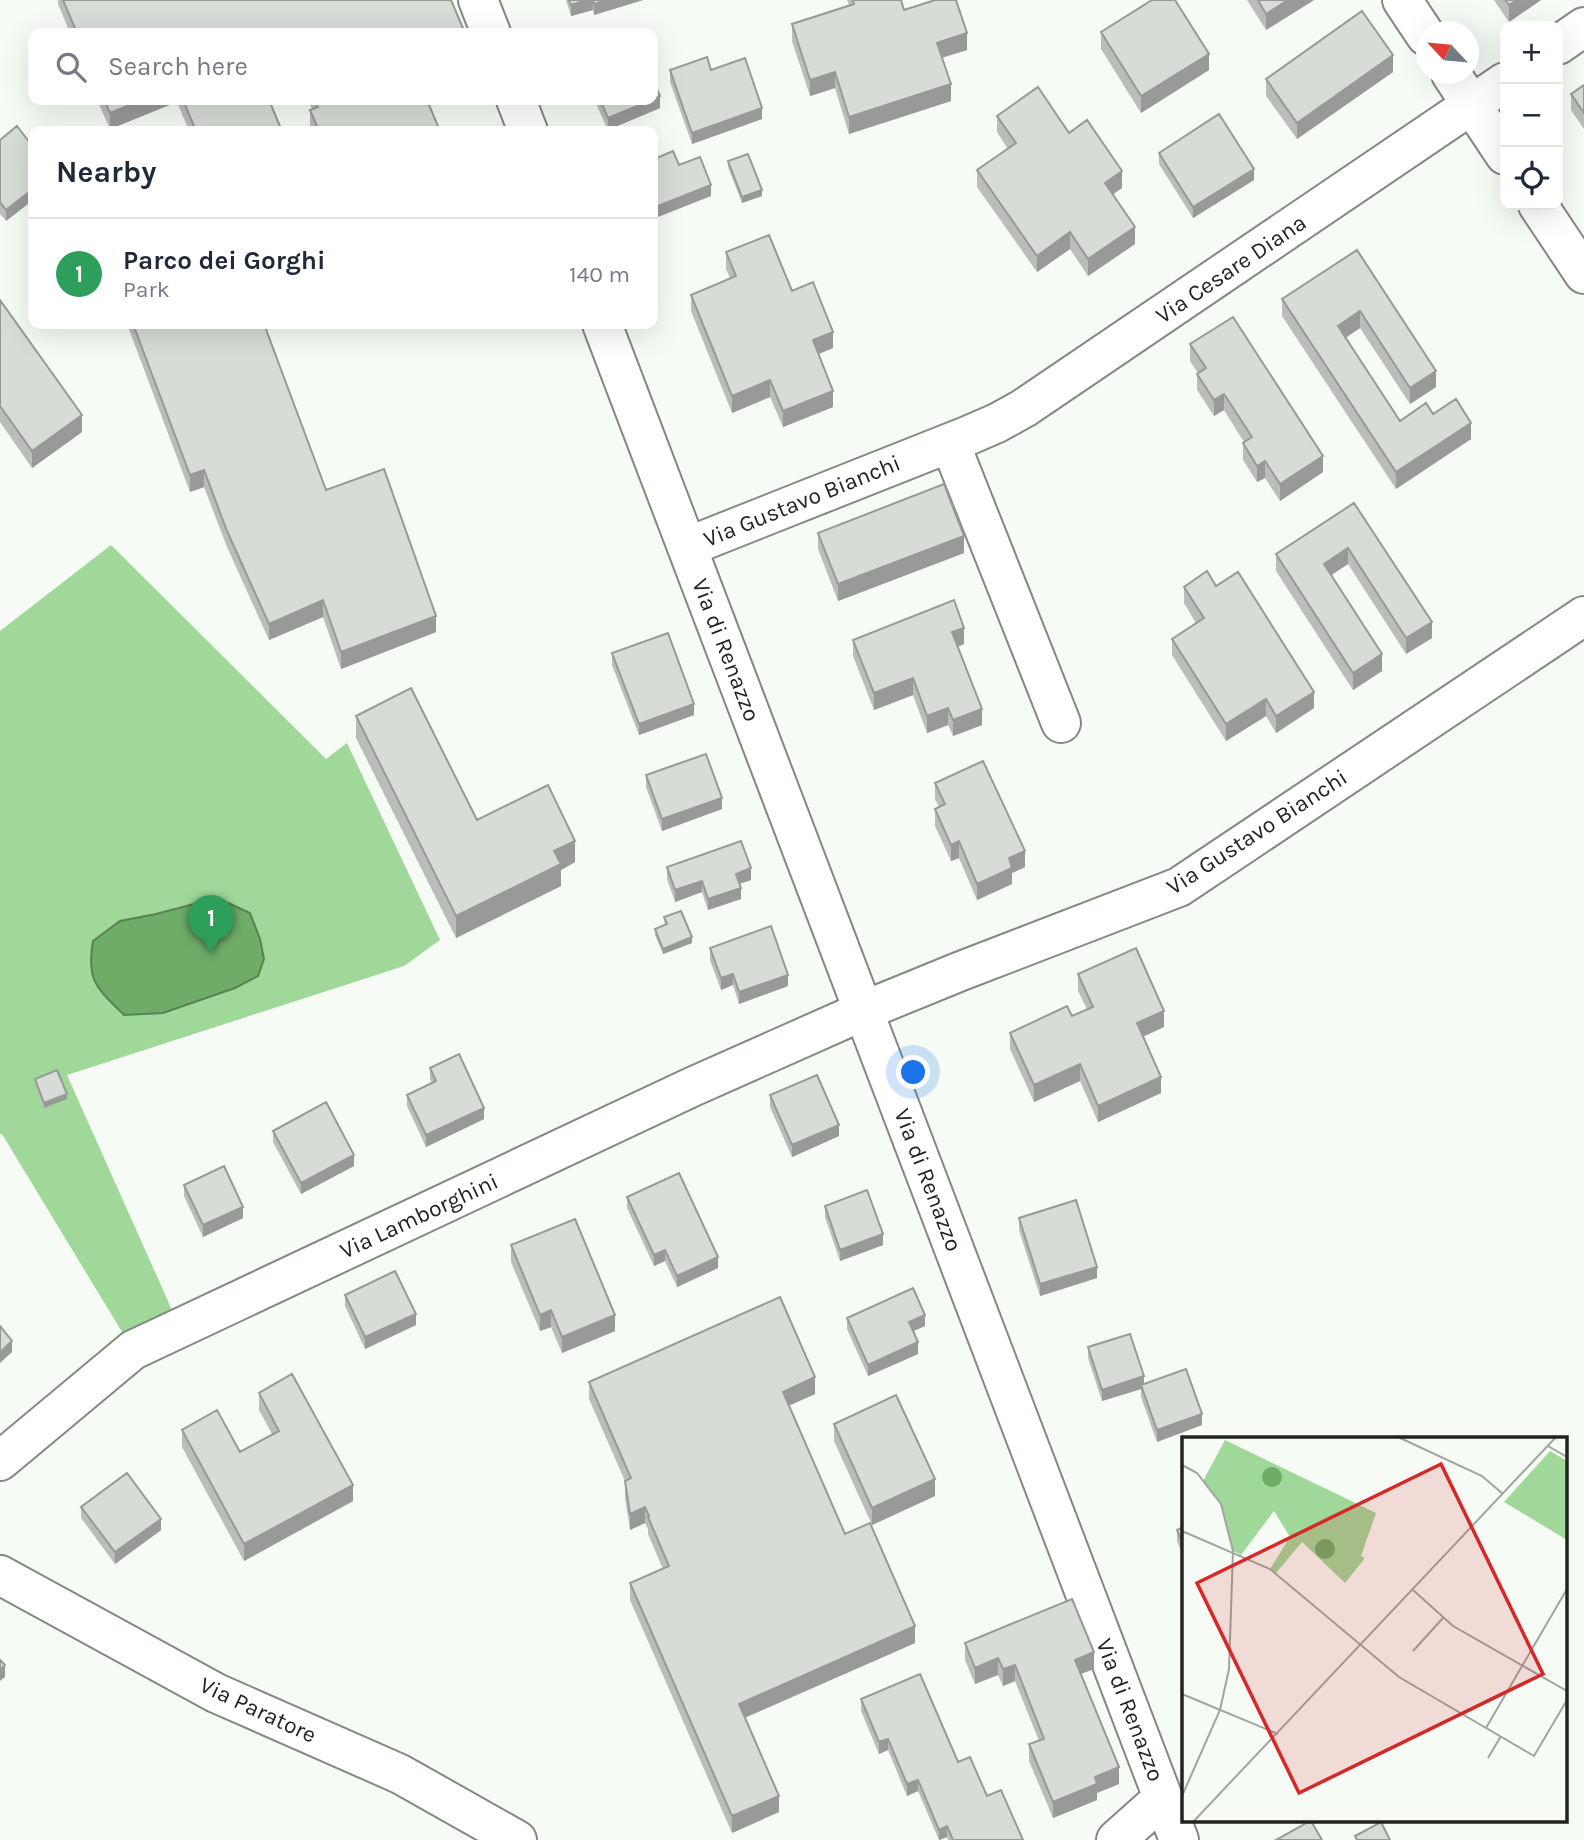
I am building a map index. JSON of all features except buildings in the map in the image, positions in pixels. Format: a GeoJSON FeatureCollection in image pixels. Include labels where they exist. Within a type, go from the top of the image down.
{"type":"FeatureCollection","features":[{"type":"Feature","properties":{"kind":"street"},"geometry":{"type":"LineString","coordinates":[[478,0],[489,28]]}},
{"type":"Feature","properties":{"kind":"street"},"geometry":{"type":"LineString","coordinates":[[1402,0],[1416,21]]}},
{"type":"Feature","properties":{"kind":"street"},"geometry":{"type":"LineString","coordinates":[[1563,42],[1584,27]]}},
{"type":"Feature","properties":{"kind":"street"},"geometry":{"type":"LineString","coordinates":[[1458,84],[1500,147]]}},
{"type":"Feature","properties":{"kind":"street","name":"Via Cesare Diana"},"geometry":{"type":"LineString","coordinates":[[950,443],[997,424],[1024,408],[1502,84]]}},
{"type":"Feature","properties":{"kind":"street"},"geometry":{"type":"LineString","coordinates":[[518,105],[526,126]]}},
{"type":"Feature","properties":{"kind":"street"},"geometry":{"type":"LineString","coordinates":[[1541,210],[1584,274]]}},
{"type":"Feature","properties":{"kind":"street","name":"Via di Renazzo"},"geometry":{"type":"LineString","coordinates":[[604,329],[1179,1840]]}},
{"type":"Feature","properties":{"kind":"street"},"geometry":{"type":"LineString","coordinates":[[950,443],[1060,723]]}},
{"type":"Feature","properties":{"kind":"street","name":"Via Gustavo Bianchi"},"geometry":{"type":"LineString","coordinates":[[687,547],[950,443]]}},
{"type":"Feature","properties":{"kind":"street","name":"Via Gustavo Bianchi"},"geometry":{"type":"LineString","coordinates":[[863,1011],[1179,887],[1584,616]]}},
{"type":"Feature","properties":{"kind":"street","name":"Via Lamborghini"},"geometry":{"type":"LineString","coordinates":[[0,1461],[133,1350],[692,1087],[863,1011]]}},
{"type":"Feature","properties":{"kind":"street","name":"Via Paratore"},"geometry":{"type":"LineString","coordinates":[[0,1575],[216,1693],[400,1774],[517,1840]]}},
{"type":"Feature","properties":{"kind":"street"},"geometry":{"type":"LineString","coordinates":[[1116,1840],[1163,1798]]}},
{"type":"Feature","properties":{"kind":"shaded area"},"geometry":{"type":"Polygon","coordinates":[[[111,545],[326,759],[347,743],[440,940],[404,966],[67,1075],[180,1328],[133,1350],[0,1134],[0,631],[111,545]]]}},
{"type":"Feature","properties":{"kind":"shaded area"},"geometry":{"type":"Polygon","coordinates":[[[228,903],[250,913],[264,959],[258,976],[235,988],[163,1013],[124,1015],[100,990],[91,966],[93,941],[120,921],[194,904],[228,903]]]}},
{"type":"Feature","properties":{"kind":"place","name":"Parco dei Gorghi"},"geometry":{"type":"Point","coordinates":[211,953]}}]}
